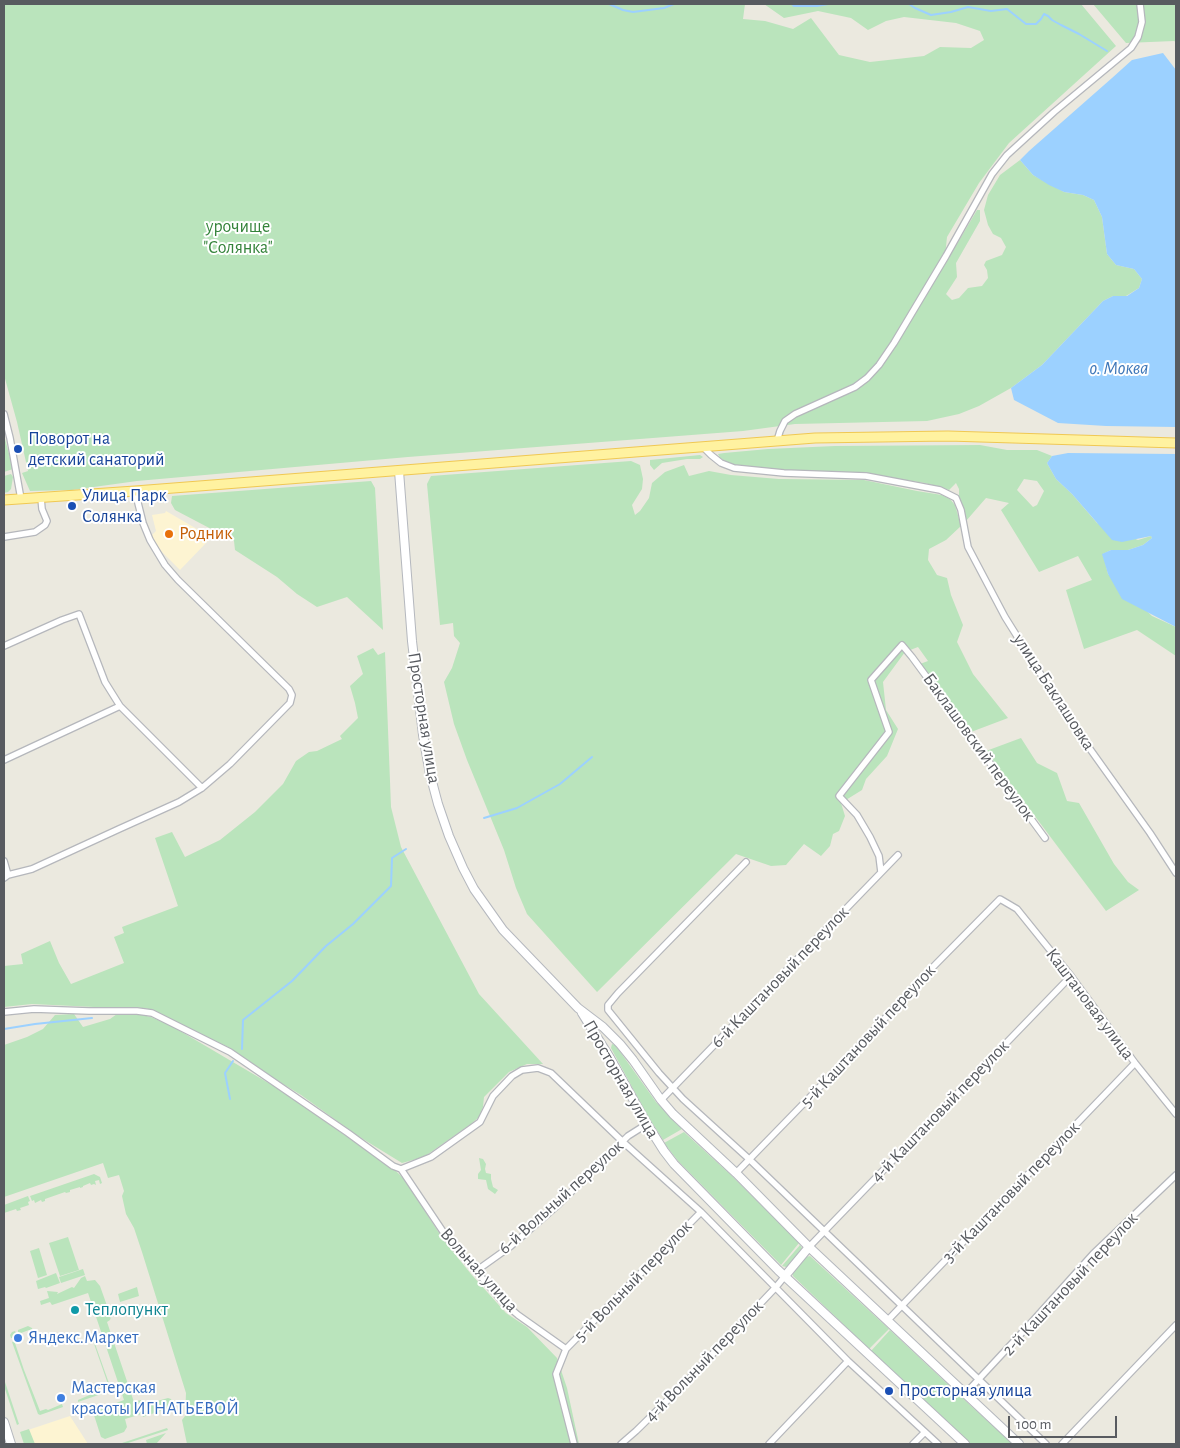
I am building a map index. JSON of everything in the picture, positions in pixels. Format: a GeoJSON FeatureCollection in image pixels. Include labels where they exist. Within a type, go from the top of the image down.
{"type":"FeatureCollection","features":[{"type":"Feature","properties":{"kind":"main road"},"geometry":{"type":"LineString","coordinates":[[4,500],[399,471],[776,440],[948,436],[1176,442]]}},
{"type":"Feature","properties":{"kind":"main road","name":"Просторная улица"},"geometry":{"type":"LineString","coordinates":[[399,471],[418,702],[430,774],[449,836],[474,889],[504,930],[578,1008],[613,1037],[633,1060],[661,1100],[688,1128],[736,1173],[809,1247],[1019,1444]]}},
{"type":"Feature","properties":{"kind":"main road","name":"Просторная улица"},"geometry":{"type":"LineString","coordinates":[[578,1008],[603,1046],[647,1124],[674,1164],[785,1276],[965,1444]]}},
{"type":"Feature","properties":{"kind":"main road"},"geometry":{"type":"LineString","coordinates":[[603,1046],[602,1041],[605,1037],[613,1037]]}},
{"type":"Feature","properties":{"kind":"main road"},"geometry":{"type":"LineString","coordinates":[[785,1276],[809,1247]]}},
{"type":"Feature","properties":{"kind":"main road"},"geometry":{"type":"LineString","coordinates":[[4,1422],[11,1444]]}},
{"type":"Feature","properties":{"kind":"street"},"geometry":{"type":"LineString","coordinates":[[776,440],[786,421],[795,414],[855,387],[879,365],[908,320],[992,174],[1007,156],[1054,112],[1130,48],[1138,37],[1142,22],[1140,4]]}},
{"type":"Feature","properties":{"kind":"street"},"geometry":{"type":"LineString","coordinates":[[4,414],[21,499]]}},
{"type":"Feature","properties":{"kind":"street","name":"улица Баклашовка"},"geometry":{"type":"LineString","coordinates":[[703,447],[721,463],[734,468],[784,473],[866,476],[940,490],[956,498],[961,510],[968,547],[1005,617],[1070,721],[1150,833],[1176,873]]}},
{"type":"Feature","properties":{"kind":"street"},"geometry":{"type":"LineString","coordinates":[[4,861],[6,877],[32,869],[179,802],[202,788],[230,764],[290,703],[292,695],[289,689],[165,565],[150,540],[143,523],[139,491]]}},
{"type":"Feature","properties":{"kind":"street"},"geometry":{"type":"LineString","coordinates":[[4,537],[35,532],[45,525],[47,521],[42,509],[42,498]]}},
{"type":"Feature","properties":{"kind":"street"},"geometry":{"type":"LineString","coordinates":[[4,646],[79,614],[105,682],[120,706],[202,788]]}},
{"type":"Feature","properties":{"kind":"street","name":"Баклашовский переулок"},"geometry":{"type":"LineString","coordinates":[[881,872],[879,856],[858,815],[839,796],[889,732],[871,680],[902,645],[1045,838]]}},
{"type":"Feature","properties":{"kind":"street"},"geometry":{"type":"LineString","coordinates":[[4,760],[120,706]]}},
{"type":"Feature","properties":{"kind":"street","name":"6-й Каштановый переулок"},"geometry":{"type":"LineString","coordinates":[[661,1100],[898,855]]}},
{"type":"Feature","properties":{"kind":"street"},"geometry":{"type":"LineString","coordinates":[[746,862],[608,1005],[608,1010],[673,1088],[1046,1444]]}},
{"type":"Feature","properties":{"kind":"street","name":"Каштановая улица"},"geometry":{"type":"LineString","coordinates":[[1000,899],[1017,909],[1071,976],[1135,1063],[1176,1114]]}},
{"type":"Feature","properties":{"kind":"street","name":"5-й Каштановый переулок"},"geometry":{"type":"LineString","coordinates":[[736,1173],[1000,899]]}},
{"type":"Feature","properties":{"kind":"street","name":"4-й Каштановый переулок"},"geometry":{"type":"LineString","coordinates":[[809,1247],[1071,976]]}},
{"type":"Feature","properties":{"kind":"street"},"geometry":{"type":"LineString","coordinates":[[4,1012],[34,1009],[137,1010],[152,1013],[230,1052],[393,1166],[401,1169],[431,1157],[480,1122],[497,1090],[512,1076],[522,1070],[538,1068],[551,1073],[700,1212],[848,1361],[938,1444]]}},
{"type":"Feature","properties":{"kind":"street","name":"3-й Каштановый переулок"},"geometry":{"type":"LineString","coordinates":[[887,1321],[1135,1063]]}},
{"type":"Feature","properties":{"kind":"street","name":"6-й Вольный переулок"},"geometry":{"type":"LineString","coordinates":[[476,1271],[511,1246],[559,1204],[628,1136],[647,1124]]}},
{"type":"Feature","properties":{"kind":"street","name":"Вольная улица"},"geometry":{"type":"LineString","coordinates":[[401,1169],[448,1240],[504,1303],[566,1349]]}},
{"type":"Feature","properties":{"kind":"street","name":"2-й Каштановый переулок"},"geometry":{"type":"LineString","coordinates":[[965,1394],[1093,1254],[1176,1175]]}},
{"type":"Feature","properties":{"kind":"street","name":"5-й Вольный переулок"},"geometry":{"type":"LineString","coordinates":[[566,1349],[700,1212]]}},
{"type":"Feature","properties":{"kind":"street","name":"4-й Вольный переулок"},"geometry":{"type":"LineString","coordinates":[[621,1444],[686,1382],[785,1276]]}},
{"type":"Feature","properties":{"kind":"street"},"geometry":{"type":"LineString","coordinates":[[1062,1444],[1176,1326]]}},
{"type":"Feature","properties":{"kind":"street"},"geometry":{"type":"LineString","coordinates":[[566,1349],[556,1374],[574,1444]]}},
{"type":"Feature","properties":{"kind":"street"},"geometry":{"type":"LineString","coordinates":[[769,1444],[848,1361]]}},
{"type":"Feature","properties":{"kind":"street"},"geometry":{"type":"LineString","coordinates":[[913,1444],[925,1432]]}},
{"type":"Feature","properties":{"kind":"shaded area"},"geometry":{"type":"Polygon","coordinates":[[[166,511],[210,538],[180,570],[155,545],[151,536],[156,531],[152,515],[165,513],[166,511]]]}},
{"type":"Feature","properties":{"kind":"shaded area"},"geometry":{"type":"Polygon","coordinates":[[[70,1416],[88,1444],[33,1444],[28,1430],[70,1416]]]}},
{"type":"Feature","properties":{"kind":"green space","name":"урочище \"Солянка\""},"geometry":{"type":"Polygon","coordinates":[[[4,4],[745,4],[743,19],[765,21],[793,29],[811,18],[839,55],[870,62],[924,56],[940,47],[971,48],[984,40],[980,31],[956,23],[904,17],[886,21],[868,30],[851,18],[818,11],[784,18],[764,4],[1081,4],[1116,46],[1009,143],[979,183],[947,237],[944,266],[977,210],[980,210],[980,221],[956,263],[957,277],[946,294],[952,300],[959,298],[968,288],[982,286],[988,278],[984,265],[986,261],[1002,255],[1006,247],[1001,238],[993,234],[988,225],[984,210],[988,195],[1000,175],[1020,160],[1033,175],[1064,192],[1083,195],[1094,200],[1102,217],[1107,254],[1116,265],[1134,269],[1142,279],[1139,288],[1126,296],[1113,296],[1103,301],[1042,365],[1011,388],[979,406],[959,414],[927,421],[795,424],[743,431],[408,457],[137,481],[72,490],[30,491],[22,473],[28,471],[4,375],[4,4]]]}},
{"type":"Feature","properties":{"kind":"green space"},"geometry":{"type":"Polygon","coordinates":[[[1093,4],[1176,4],[1176,42],[1126,43],[1093,4]]]}},
{"type":"Feature","properties":{"kind":"green space"},"geometry":{"type":"Polygon","coordinates":[[[4,435],[13,469],[4,472],[4,435]]]}},
{"type":"Feature","properties":{"kind":"green space"},"geometry":{"type":"Polygon","coordinates":[[[980,445],[1007,450],[1037,450],[1052,456],[1047,463],[1056,479],[1097,523],[1138,540],[1151,536],[1152,538],[1143,545],[1128,550],[1111,550],[1103,554],[1108,574],[1152,616],[1176,627],[1176,656],[1137,630],[1084,649],[1066,590],[1092,580],[1078,556],[1039,572],[1001,510],[1009,503],[986,498],[966,521],[956,483],[949,490],[925,483],[866,474],[733,465],[720,458],[718,454],[768,449],[835,446],[980,445]],[[1024,479],[1017,490],[1033,507],[1037,505],[1044,491],[1037,481],[1024,479]]]}},
{"type":"Feature","properties":{"kind":"green space"},"geometry":{"type":"Polygon","coordinates":[[[700,455],[703,457],[700,459],[662,463],[654,470],[650,465],[650,460],[700,455]]]}},
{"type":"Feature","properties":{"kind":"green space"},"geometry":{"type":"Polygon","coordinates":[[[631,461],[640,465],[643,479],[642,489],[632,505],[635,515],[649,498],[652,483],[665,472],[684,465],[689,476],[709,471],[779,479],[864,480],[942,495],[950,499],[955,505],[961,526],[946,540],[929,549],[928,560],[937,575],[947,578],[951,595],[963,625],[957,642],[973,674],[1008,718],[971,732],[947,698],[942,696],[920,664],[928,661],[918,647],[905,652],[883,682],[886,710],[898,729],[887,756],[866,779],[862,790],[841,803],[845,816],[839,831],[833,834],[830,846],[821,856],[804,844],[786,865],[771,866],[736,854],[597,992],[527,914],[454,724],[444,682],[452,668],[460,643],[454,636],[453,623],[440,625],[427,484],[431,476],[631,461]]]}},
{"type":"Feature","properties":{"kind":"green space"},"geometry":{"type":"Polygon","coordinates":[[[11,474],[13,477],[11,489],[4,493],[4,476],[11,474]]]}},
{"type":"Feature","properties":{"kind":"green space"},"geometry":{"type":"Polygon","coordinates":[[[371,481],[375,488],[383,630],[347,597],[317,607],[297,594],[277,577],[235,550],[234,541],[175,510],[171,503],[172,496],[371,481]]]}},
{"type":"Feature","properties":{"kind":"green space"},"geometry":{"type":"Polygon","coordinates":[[[373,648],[378,655],[385,652],[391,807],[401,847],[479,994],[543,1064],[527,1064],[509,1072],[484,1097],[479,1117],[471,1124],[424,1157],[402,1163],[358,1136],[301,1095],[260,1070],[228,1047],[146,1008],[32,1004],[4,1007],[4,966],[23,964],[21,954],[50,941],[59,963],[71,984],[124,963],[114,937],[124,933],[122,927],[178,906],[155,838],[172,832],[185,857],[220,840],[255,812],[283,784],[296,761],[309,752],[317,751],[342,739],[340,736],[358,718],[350,686],[363,674],[357,656],[373,648]]]}},
{"type":"Feature","properties":{"kind":"green space"},"geometry":{"type":"Polygon","coordinates":[[[1021,738],[1037,763],[1057,773],[1067,801],[1079,803],[1114,864],[1128,882],[1139,890],[1106,911],[986,751],[1021,738]]]}},
{"type":"Feature","properties":{"kind":"green space"},"geometry":{"type":"Polygon","coordinates":[[[74,1014],[83,1027],[110,1019],[117,1014],[138,1014],[170,1025],[277,1088],[395,1170],[404,1179],[445,1242],[471,1274],[506,1313],[527,1327],[557,1358],[567,1388],[579,1444],[187,1444],[182,1420],[185,1416],[186,1393],[134,1228],[126,1214],[122,1196],[124,1191],[119,1175],[108,1178],[103,1163],[4,1197],[4,1045],[43,1029],[55,1015],[74,1014]]]}},
{"type":"Feature","properties":{"kind":"green space"},"geometry":{"type":"Polygon","coordinates":[[[612,1044],[615,1045],[656,1102],[682,1129],[663,1140],[646,1113],[611,1048],[612,1044]]]}},
{"type":"Feature","properties":{"kind":"green space"},"geometry":{"type":"Polygon","coordinates":[[[684,1132],[732,1176],[799,1243],[781,1265],[678,1161],[664,1143],[684,1132]]]}},
{"type":"Feature","properties":{"kind":"green space"},"geometry":{"type":"Polygon","coordinates":[[[479,1158],[483,1159],[486,1164],[486,1173],[491,1174],[493,1187],[498,1190],[495,1194],[488,1189],[486,1180],[478,1179],[478,1174],[481,1170],[479,1158]]]}},
{"type":"Feature","properties":{"kind":"green space"},"geometry":{"type":"Polygon","coordinates":[[[94,1174],[100,1177],[102,1183],[100,1184],[99,1180],[95,1181],[96,1185],[91,1185],[90,1183],[70,1190],[70,1192],[45,1199],[42,1202],[41,1200],[35,1203],[30,1196],[94,1174]]]}},
{"type":"Feature","properties":{"kind":"green space"},"geometry":{"type":"Polygon","coordinates":[[[28,1196],[29,1205],[20,1208],[21,1210],[17,1211],[16,1209],[4,1213],[4,1205],[28,1196]]]}},
{"type":"Feature","properties":{"kind":"green space"},"geometry":{"type":"Polygon","coordinates":[[[68,1237],[79,1270],[60,1276],[49,1243],[68,1237]]]}},
{"type":"Feature","properties":{"kind":"green space"},"geometry":{"type":"Polygon","coordinates":[[[800,1245],[802,1248],[801,1252],[789,1266],[782,1266],[800,1245]]]}},
{"type":"Feature","properties":{"kind":"green space"},"geometry":{"type":"Polygon","coordinates":[[[39,1248],[47,1275],[38,1278],[30,1251],[39,1248]]]}},
{"type":"Feature","properties":{"kind":"green space"},"geometry":{"type":"Polygon","coordinates":[[[810,1256],[889,1329],[869,1349],[793,1276],[793,1273],[806,1257],[810,1256]]]}},
{"type":"Feature","properties":{"kind":"green space"},"geometry":{"type":"Polygon","coordinates":[[[83,1269],[85,1275],[61,1283],[59,1277],[83,1269]]]}},
{"type":"Feature","properties":{"kind":"green space"},"geometry":{"type":"Polygon","coordinates":[[[56,1273],[60,1283],[38,1289],[36,1281],[56,1273]]]}},
{"type":"Feature","properties":{"kind":"green space"},"geometry":{"type":"Polygon","coordinates":[[[85,1276],[87,1281],[95,1280],[100,1286],[111,1317],[107,1322],[134,1402],[141,1400],[150,1403],[168,1398],[172,1402],[172,1406],[169,1408],[143,1417],[142,1414],[125,1419],[127,1427],[124,1432],[105,1439],[101,1437],[93,1412],[124,1400],[88,1293],[52,1305],[50,1302],[41,1305],[40,1301],[49,1298],[47,1291],[58,1292],[57,1294],[72,1287],[74,1288],[81,1278],[85,1276]]]}},
{"type":"Feature","properties":{"kind":"green space"},"geometry":{"type":"Polygon","coordinates":[[[137,1287],[139,1296],[120,1302],[118,1294],[137,1287]]]}},
{"type":"Feature","properties":{"kind":"green space"},"geometry":{"type":"Polygon","coordinates":[[[28,1326],[32,1328],[33,1337],[29,1330],[11,1338],[12,1332],[18,1333],[18,1330],[28,1326]]]}},
{"type":"Feature","properties":{"kind":"green space"},"geometry":{"type":"Polygon","coordinates":[[[890,1330],[1013,1444],[971,1444],[952,1427],[871,1351],[890,1330]]]}},
{"type":"Feature","properties":{"kind":"green space"},"geometry":{"type":"Polygon","coordinates":[[[15,1341],[40,1411],[62,1404],[63,1407],[40,1415],[38,1414],[12,1342],[15,1341]]]}},
{"type":"Feature","properties":{"kind":"green space"},"geometry":{"type":"Polygon","coordinates":[[[93,1341],[111,1389],[78,1402],[78,1400],[94,1393],[102,1392],[103,1389],[109,1387],[93,1341]]]}},
{"type":"Feature","properties":{"kind":"green space"},"geometry":{"type":"Polygon","coordinates":[[[4,1379],[19,1424],[17,1425],[4,1386],[4,1379]]]}},
{"type":"Feature","properties":{"kind":"green space"},"geometry":{"type":"Polygon","coordinates":[[[167,1428],[168,1430],[125,1444],[119,1444],[167,1428]]]}},
{"type":"Feature","properties":{"kind":"green space"},"geometry":{"type":"Polygon","coordinates":[[[29,1429],[35,1444],[24,1444],[20,1432],[29,1429]]]}},
{"type":"Feature","properties":{"kind":"green space"},"geometry":{"type":"Polygon","coordinates":[[[166,1433],[156,1444],[147,1444],[146,1440],[166,1433]]]}},
{"type":"Feature","properties":{"kind":"water","name":"о. Моква"},"geometry":{"type":"Polygon","coordinates":[[[1163,53],[1176,70],[1176,427],[1058,423],[1014,400],[1011,388],[1042,365],[1103,301],[1113,296],[1127,296],[1139,288],[1142,279],[1134,269],[1116,265],[1107,254],[1102,217],[1094,200],[1083,195],[1064,192],[1049,185],[1033,175],[1020,160],[1132,60],[1163,53]]]}},
{"type":"Feature","properties":{"kind":"water"},"geometry":{"type":"Polygon","coordinates":[[[1068,453],[1176,454],[1176,627],[1122,599],[1108,574],[1102,554],[1111,550],[1128,550],[1143,545],[1152,538],[1151,536],[1122,542],[1112,540],[1072,494],[1056,479],[1047,463],[1052,456],[1068,453]]]}},
{"type":"Feature","properties":{"kind":"waterway"},"geometry":{"type":"LineString","coordinates":[[609,4],[633,12],[664,8],[674,4]]}},
{"type":"Feature","properties":{"kind":"waterway"},"geometry":{"type":"LineString","coordinates":[[792,4],[794,6],[828,4]]}},
{"type":"Feature","properties":{"kind":"waterway"},"geometry":{"type":"LineString","coordinates":[[872,4],[878,4]]}},
{"type":"Feature","properties":{"kind":"waterway"},"geometry":{"type":"LineString","coordinates":[[909,4],[931,15],[968,7],[991,11],[1007,9],[1026,24],[1036,24],[1044,14],[1107,51]]}},
{"type":"Feature","properties":{"kind":"waterway"},"geometry":{"type":"LineString","coordinates":[[484,818],[517,808],[560,784],[592,757]]}},
{"type":"Feature","properties":{"kind":"waterway"},"geometry":{"type":"LineString","coordinates":[[242,1049],[243,1020],[292,981],[326,946],[353,924],[391,886],[392,858],[406,849]]}},
{"type":"Feature","properties":{"kind":"waterway"},"geometry":{"type":"LineString","coordinates":[[4,1029],[92,1018]]}},
{"type":"Feature","properties":{"kind":"waterway"},"geometry":{"type":"LineString","coordinates":[[230,1099],[225,1073],[233,1061]]}},
{"type":"Feature","properties":{"kind":"place","name":"Поворот на детский санаторий"},"geometry":{"type":"Point","coordinates":[18,449]}},
{"type":"Feature","properties":{"kind":"place","name":"Улица Парк Солянка"},"geometry":{"type":"Point","coordinates":[72,506]}},
{"type":"Feature","properties":{"kind":"place","name":"Родник"},"geometry":{"type":"Point","coordinates":[169,534]}},
{"type":"Feature","properties":{"kind":"place","name":"Теплопункт"},"geometry":{"type":"Point","coordinates":[75,1310]}},
{"type":"Feature","properties":{"kind":"place","name":"Яндекс.Маркет"},"geometry":{"type":"Point","coordinates":[18,1338]}},
{"type":"Feature","properties":{"kind":"place","name":"Просторная улица"},"geometry":{"type":"Point","coordinates":[889,1391]}},
{"type":"Feature","properties":{"kind":"place","name":"Мастерская красоты ИГНАТЬЕВОЙ"},"geometry":{"type":"Point","coordinates":[61,1398]}}]}
